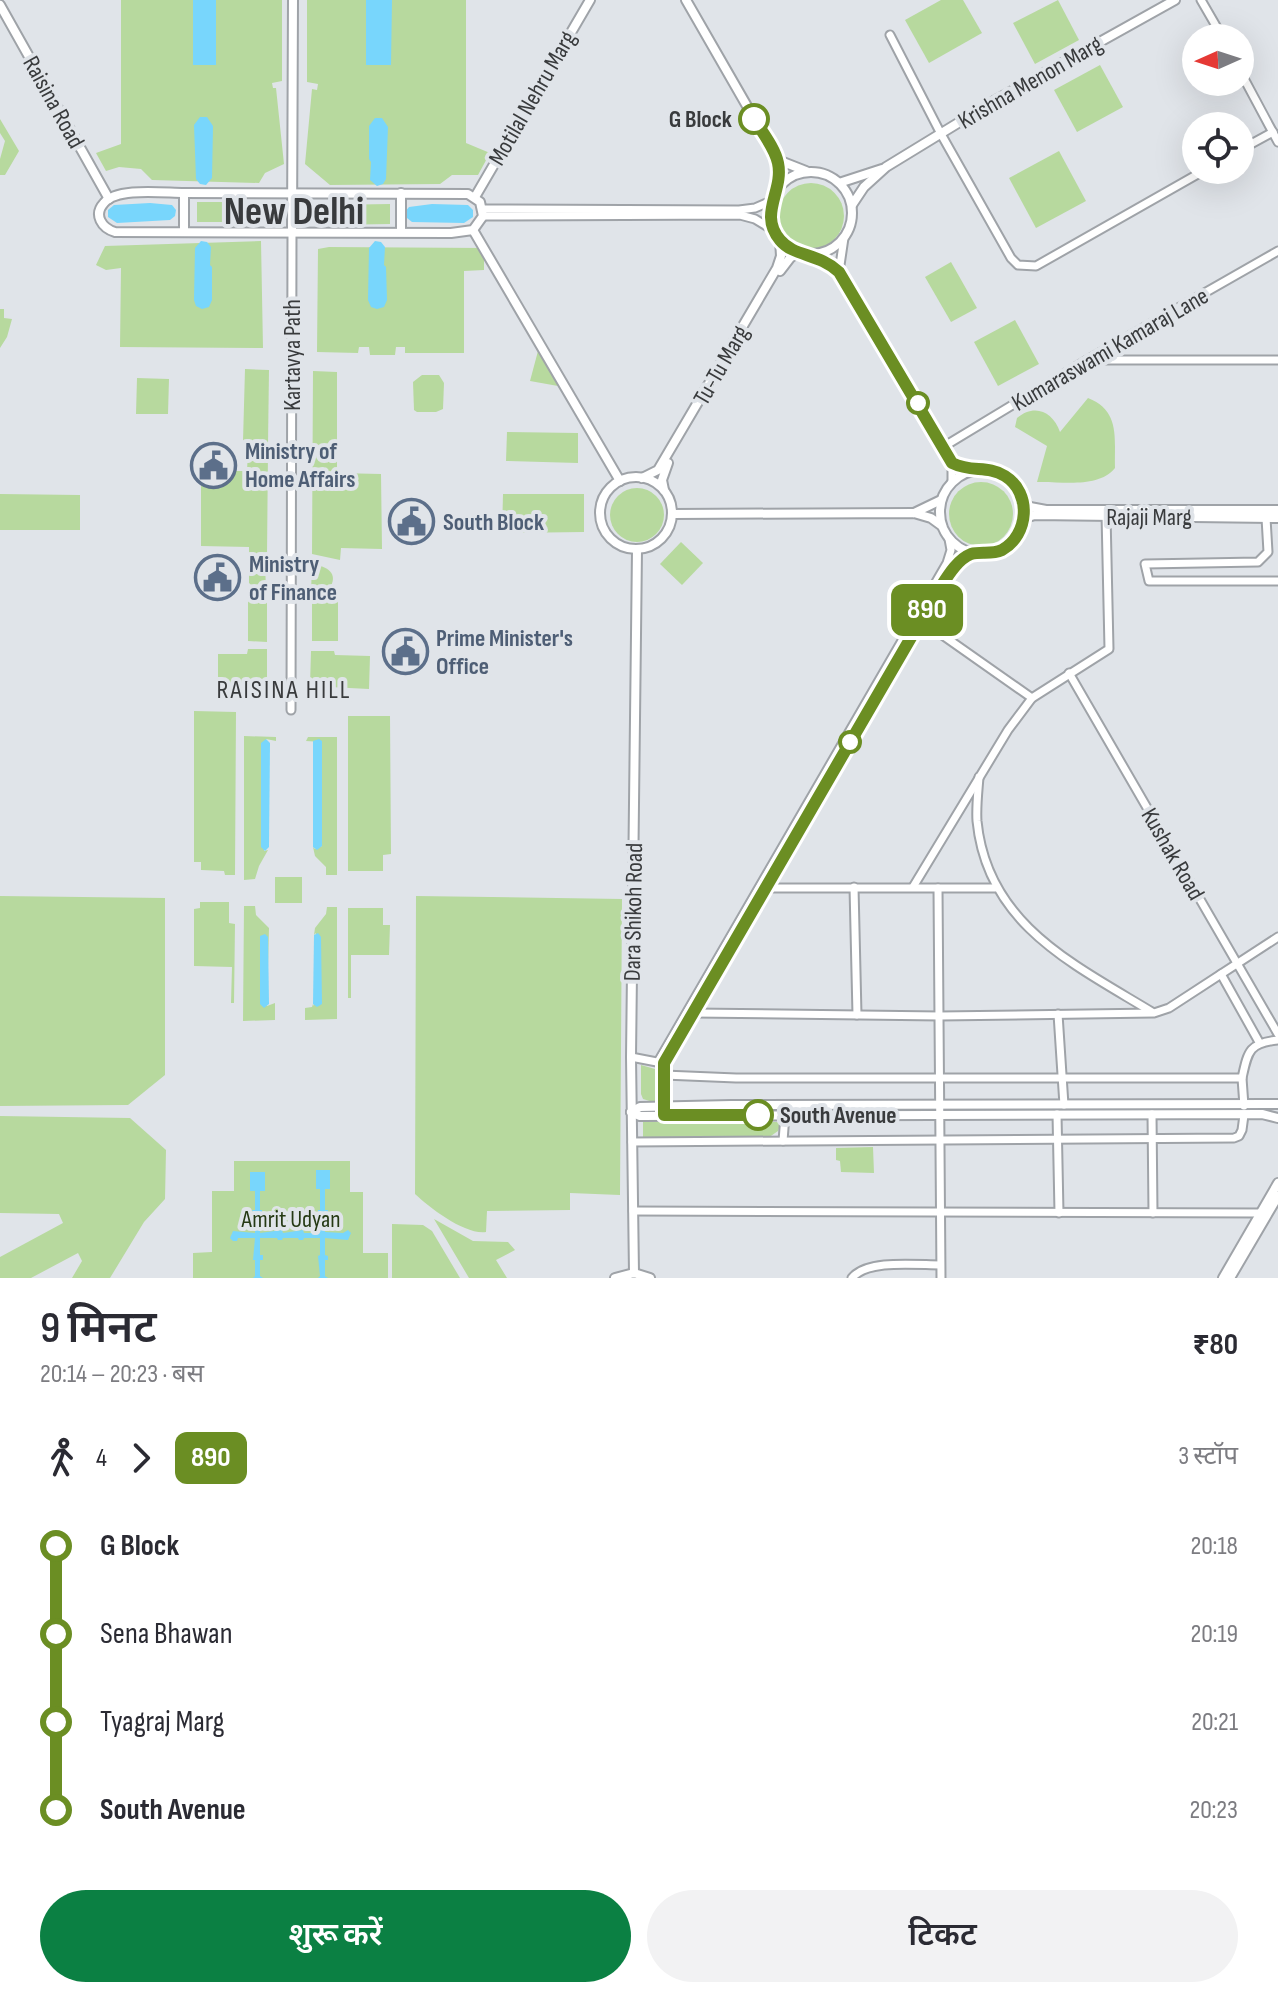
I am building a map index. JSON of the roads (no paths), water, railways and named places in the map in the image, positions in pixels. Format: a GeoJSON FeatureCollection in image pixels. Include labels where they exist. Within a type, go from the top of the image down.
{"type":"FeatureCollection","features":[{"type":"Feature","properties":{"kind":"main road","name":"Kartavya Path"},"geometry":{"type":"LineString","coordinates":[[292,232],[293,0]]}},
{"type":"Feature","properties":{"kind":"main road","name":"Motilal Nehru Marg"},"geometry":{"type":"LineString","coordinates":[[475,197],[590,0]]}},
{"type":"Feature","properties":{"kind":"main road"},"geometry":{"type":"LineString","coordinates":[[686,0],[778,160],[778,187]]}},
{"type":"Feature","properties":{"kind":"main road","name":"Krishna Menon Marg"},"geometry":{"type":"LineString","coordinates":[[852,205],[864,187],[886,167],[994,101],[1175,0]]}},
{"type":"Feature","properties":{"kind":"main road","name":"Raisina Road"},"geometry":{"type":"LineString","coordinates":[[0,5],[109,199]]}},
{"type":"Feature","properties":{"kind":"main road"},"geometry":{"type":"LineString","coordinates":[[778,160],[806,171],[824,173],[839,183],[852,205],[852,217],[844,238],[833,248],[811,254],[798,252],[780,240],[773,230],[770,216],[771,201],[778,187],[786,179],[806,171]]}},
{"type":"Feature","properties":{"kind":"main road","name":"Krishna Menon Marg"},"geometry":{"type":"LineString","coordinates":[[839,183],[886,167]]}},
{"type":"Feature","properties":{"kind":"main road"},"geometry":{"type":"LineString","coordinates":[[184,193],[184,232]]}},
{"type":"Feature","properties":{"kind":"main road"},"geometry":{"type":"LineString","coordinates":[[401,193],[401,232]]}},
{"type":"Feature","properties":{"kind":"main road"},"geometry":{"type":"LineString","coordinates":[[461,193],[475,197],[483,212],[473,230],[451,233],[110,231],[100,221],[99,211],[109,199],[120,194],[461,193]]}},
{"type":"Feature","properties":{"kind":"main road"},"geometry":{"type":"LineString","coordinates":[[473,230],[620,481]]}},
{"type":"Feature","properties":{"kind":"main road","name":"Tu-Tu Marg"},"geometry":{"type":"LineString","coordinates":[[642,478],[658,470],[729,351],[777,268],[781,256],[780,240]]}},
{"type":"Feature","properties":{"kind":"main road","name":"Tu-Tu Marg"},"geometry":{"type":"LineString","coordinates":[[664,490],[662,480],[667,465],[783,266],[798,252]]}},
{"type":"Feature","properties":{"kind":"main road"},"geometry":{"type":"LineString","coordinates":[[973,470],[989,470],[1003,475],[1015,485],[1023,502],[1023,522],[1015,538],[1002,549],[985,554],[972,554],[949,539],[942,526],[940,511],[941,500],[952,482],[973,470]]}},
{"type":"Feature","properties":{"kind":"main road"},"geometry":{"type":"LineString","coordinates":[[642,478],[664,490],[672,514],[669,529],[659,542],[637,550],[618,545],[604,531],[601,503],[605,492],[620,481],[642,478]]}},
{"type":"Feature","properties":{"kind":"main road"},"geometry":{"type":"LineString","coordinates":[[914,513],[941,500]]}},
{"type":"Feature","properties":{"kind":"main road","name":"Rajaji Marg"},"geometry":{"type":"LineString","coordinates":[[1023,502],[1037,509],[1278,518]]}},
{"type":"Feature","properties":{"kind":"main road","name":"Rajaji Marg"},"geometry":{"type":"LineString","coordinates":[[1023,522],[1035,515],[1278,510]]}},
{"type":"Feature","properties":{"kind":"main road"},"geometry":{"type":"LineString","coordinates":[[672,514],[914,513],[931,518],[942,526]]}},
{"type":"Feature","properties":{"kind":"main road","name":"Dara Shikoh Road"},"geometry":{"type":"LineString","coordinates":[[634,1273],[631,1057],[637,550]]}},
{"type":"Feature","properties":{"kind":"main road"},"geometry":{"type":"LineString","coordinates":[[664,1111],[940,1104],[1064,1105],[1244,1110],[1278,1118]]}},
{"type":"Feature","properties":{"kind":"main road"},"geometry":{"type":"LineString","coordinates":[[631,1112],[640,1107],[664,1111],[785,1115],[1152,1114],[1244,1110],[1278,1104]]}},
{"type":"Feature","properties":{"kind":"main road"},"geometry":{"type":"LineString","coordinates":[[1223,1278],[1278,1183]]}},
{"type":"Feature","properties":{"kind":"main road"},"geometry":{"type":"LineString","coordinates":[[1230,1278],[1278,1196]]}},
{"type":"Feature","properties":{"kind":"main road"},"geometry":{"type":"LineString","coordinates":[[615,1278],[634,1273],[650,1278]]}},
{"type":"Feature","properties":{"kind":"street"},"geometry":{"type":"LineString","coordinates":[[1201,0],[1215,24]]}},
{"type":"Feature","properties":{"kind":"street"},"geometry":{"type":"LineString","coordinates":[[890,35],[941,134],[1011,258],[1018,265],[1027,268],[1036,266],[1182,183]]}},
{"type":"Feature","properties":{"kind":"street"},"geometry":{"type":"LineString","coordinates":[[1254,96],[1278,142]]}},
{"type":"Feature","properties":{"kind":"street"},"geometry":{"type":"LineString","coordinates":[[1254,142],[1273,132]]}},
{"type":"Feature","properties":{"kind":"street"},"geometry":{"type":"LineString","coordinates":[[483,212],[739,210],[755,208],[771,201]]}},
{"type":"Feature","properties":{"kind":"street"},"geometry":{"type":"LineString","coordinates":[[483,212],[740,215],[755,219],[773,230]]}},
{"type":"Feature","properties":{"kind":"street","name":"Kartavya Path"},"geometry":{"type":"LineString","coordinates":[[291,710],[292,232]]}},
{"type":"Feature","properties":{"kind":"street"},"geometry":{"type":"LineString","coordinates":[[839,272],[844,238]]}},
{"type":"Feature","properties":{"kind":"street","name":"Kumaraswami Kamaraj Lane"},"geometry":{"type":"LineString","coordinates":[[943,447],[1278,251]]}},
{"type":"Feature","properties":{"kind":"street"},"geometry":{"type":"LineString","coordinates":[[811,254],[839,272],[952,463],[952,482]]}},
{"type":"Feature","properties":{"kind":"street"},"geometry":{"type":"LineString","coordinates":[[1087,360],[1278,360]]}},
{"type":"Feature","properties":{"kind":"street"},"geometry":{"type":"LineString","coordinates":[[952,463],[964,470],[973,470]]}},
{"type":"Feature","properties":{"kind":"street"},"geometry":{"type":"LineString","coordinates":[[913,887],[979,776],[1032,698],[1109,649],[1106,513]]}},
{"type":"Feature","properties":{"kind":"street"},"geometry":{"type":"LineString","coordinates":[[1266,518],[1268,552],[1258,562],[1145,564],[1149,581],[1278,581]]}},
{"type":"Feature","properties":{"kind":"street"},"geometry":{"type":"LineString","coordinates":[[661,1062],[693,1013],[921,620],[950,565],[949,539]]}},
{"type":"Feature","properties":{"kind":"street"},"geometry":{"type":"LineString","coordinates":[[664,1111],[661,1062],[950,565],[972,554]]}},
{"type":"Feature","properties":{"kind":"street"},"geometry":{"type":"LineString","coordinates":[[921,620],[1032,698]]}},
{"type":"Feature","properties":{"kind":"street","name":"Kushak Road"},"geometry":{"type":"LineString","coordinates":[[1069,673],[1278,1037]]}},
{"type":"Feature","properties":{"kind":"street"},"geometry":{"type":"LineString","coordinates":[[979,776],[977,819],[982,852],[995,888],[1013,913],[1068,961],[1154,1013]]}},
{"type":"Feature","properties":{"kind":"street"},"geometry":{"type":"LineString","coordinates":[[854,887],[857,1015]]}},
{"type":"Feature","properties":{"kind":"street"},"geometry":{"type":"LineString","coordinates":[[765,888],[995,888]]}},
{"type":"Feature","properties":{"kind":"street"},"geometry":{"type":"LineString","coordinates":[[938,888],[941,1278]]}},
{"type":"Feature","properties":{"kind":"street"},"geometry":{"type":"LineString","coordinates":[[693,1013],[940,1016],[1154,1013],[1169,1008],[1278,937]]}},
{"type":"Feature","properties":{"kind":"street"},"geometry":{"type":"LineString","coordinates":[[1221,974],[1259,1042]]}},
{"type":"Feature","properties":{"kind":"street"},"geometry":{"type":"LineString","coordinates":[[1058,1014],[1064,1105]]}},
{"type":"Feature","properties":{"kind":"street"},"geometry":{"type":"LineString","coordinates":[[632,1142],[1234,1138],[1242,1130],[1242,1078],[1246,1059],[1259,1042],[1278,1037]]}},
{"type":"Feature","properties":{"kind":"street"},"geometry":{"type":"LineString","coordinates":[[631,1057],[661,1062]]}},
{"type":"Feature","properties":{"kind":"street"},"geometry":{"type":"LineString","coordinates":[[664,1075],[940,1079],[1062,1076],[1242,1078]]}},
{"type":"Feature","properties":{"kind":"street"},"geometry":{"type":"LineString","coordinates":[[1057,1114],[1059,1213]]}},
{"type":"Feature","properties":{"kind":"street"},"geometry":{"type":"LineString","coordinates":[[1152,1114],[1153,1213]]}},
{"type":"Feature","properties":{"kind":"street"},"geometry":{"type":"LineString","coordinates":[[783,1141],[785,1115]]}},
{"type":"Feature","properties":{"kind":"street"},"geometry":{"type":"LineString","coordinates":[[633,1211],[1261,1213]]}},
{"type":"Feature","properties":{"kind":"street"},"geometry":{"type":"LineString","coordinates":[[852,1278],[859,1270],[871,1266],[940,1265]]}},
{"type":"Feature","properties":{"kind":"water"},"geometry":{"type":"Polygon","coordinates":[[[193,0],[216,0],[216,65],[193,65],[193,0]]]}},
{"type":"Feature","properties":{"kind":"water"},"geometry":{"type":"Polygon","coordinates":[[[366,0],[392,0],[391,65],[366,65],[366,0]]]}},
{"type":"Feature","properties":{"kind":"water"},"geometry":{"type":"Polygon","coordinates":[[[200,117],[207,117],[213,126],[212,178],[206,185],[196,179],[194,125],[200,117]]]}},
{"type":"Feature","properties":{"kind":"water"},"geometry":{"type":"Polygon","coordinates":[[[375,118],[382,118],[388,127],[386,179],[377,186],[370,180],[369,159],[369,126],[375,118]]]}},
{"type":"Feature","properties":{"kind":"water"},"geometry":{"type":"Polygon","coordinates":[[[114,205],[172,205],[176,210],[175,216],[170,220],[117,223],[108,217],[108,210],[114,205]]]}},
{"type":"Feature","properties":{"kind":"water"},"geometry":{"type":"Polygon","coordinates":[[[468,205],[473,210],[473,217],[464,223],[412,222],[407,218],[405,212],[409,207],[468,205]]]}},
{"type":"Feature","properties":{"kind":"water"},"geometry":{"type":"Polygon","coordinates":[[[201,241],[211,247],[212,267],[212,300],[209,307],[202,309],[196,306],[194,300],[195,248],[201,241]]]}},
{"type":"Feature","properties":{"kind":"water"},"geometry":{"type":"Polygon","coordinates":[[[375,241],[385,247],[387,300],[384,307],[377,309],[371,307],[368,300],[369,248],[375,241]]]}},
{"type":"Feature","properties":{"kind":"water"},"geometry":{"type":"Polygon","coordinates":[[[266,739],[270,743],[269,847],[265,851],[261,847],[261,743],[266,739]]]}},
{"type":"Feature","properties":{"kind":"water"},"geometry":{"type":"Polygon","coordinates":[[[313,741],[322,741],[322,846],[317,850],[313,847],[313,741]]]}},
{"type":"Feature","properties":{"kind":"water"},"geometry":{"type":"Polygon","coordinates":[[[318,933],[321,937],[322,1004],[317,1007],[313,1004],[314,935],[318,933]]]}},
{"type":"Feature","properties":{"kind":"water"},"geometry":{"type":"Polygon","coordinates":[[[265,934],[268,937],[269,1004],[264,1008],[260,1004],[260,936],[265,934]]]}},
{"type":"Feature","properties":{"kind":"water"},"geometry":{"type":"Polygon","coordinates":[[[316,1170],[330,1170],[330,1189],[325,1189],[325,1210],[328,1210],[325,1232],[343,1233],[348,1230],[351,1233],[348,1240],[325,1238],[328,1260],[325,1260],[325,1276],[328,1278],[318,1278],[320,1238],[260,1238],[263,1260],[260,1260],[260,1276],[263,1278],[253,1278],[255,1238],[233,1241],[230,1238],[233,1231],[255,1233],[252,1210],[255,1210],[255,1191],[250,1191],[250,1172],[265,1172],[265,1191],[260,1191],[260,1233],[303,1230],[304,1233],[320,1233],[320,1189],[316,1189],[316,1170]]]}},
{"type":"Feature","properties":{"kind":"place","name":"G Block"},"geometry":{"type":"Point","coordinates":[754,119]}},
{"type":"Feature","properties":{"kind":"place","name":"Ministry of Home Affairs"},"geometry":{"type":"Point","coordinates":[214,465]}},
{"type":"Feature","properties":{"kind":"place","name":"South Block"},"geometry":{"type":"Point","coordinates":[412,522]}},
{"type":"Feature","properties":{"kind":"place","name":"Ministry of Finance"},"geometry":{"type":"Point","coordinates":[218,578]}},
{"type":"Feature","properties":{"kind":"place","name":"Prime Minister's Office"},"geometry":{"type":"Point","coordinates":[405,652]}},
{"type":"Feature","properties":{"kind":"place","name":"South Avenue"},"geometry":{"type":"Point","coordinates":[758,1115]}},
{"type":"Feature","properties":{"kind":"district","name":"New Delhi"},"geometry":{"type":"Point","coordinates":[294,210]}},
{"type":"Feature","properties":{"kind":"district","name":"RAISINA HILL"},"geometry":{"type":"Point","coordinates":[284,689]}},
{"type":"Feature","properties":{"kind":"park label","name":"Amrit Udyan"},"geometry":{"type":"Point","coordinates":[291,1219]}}]}
